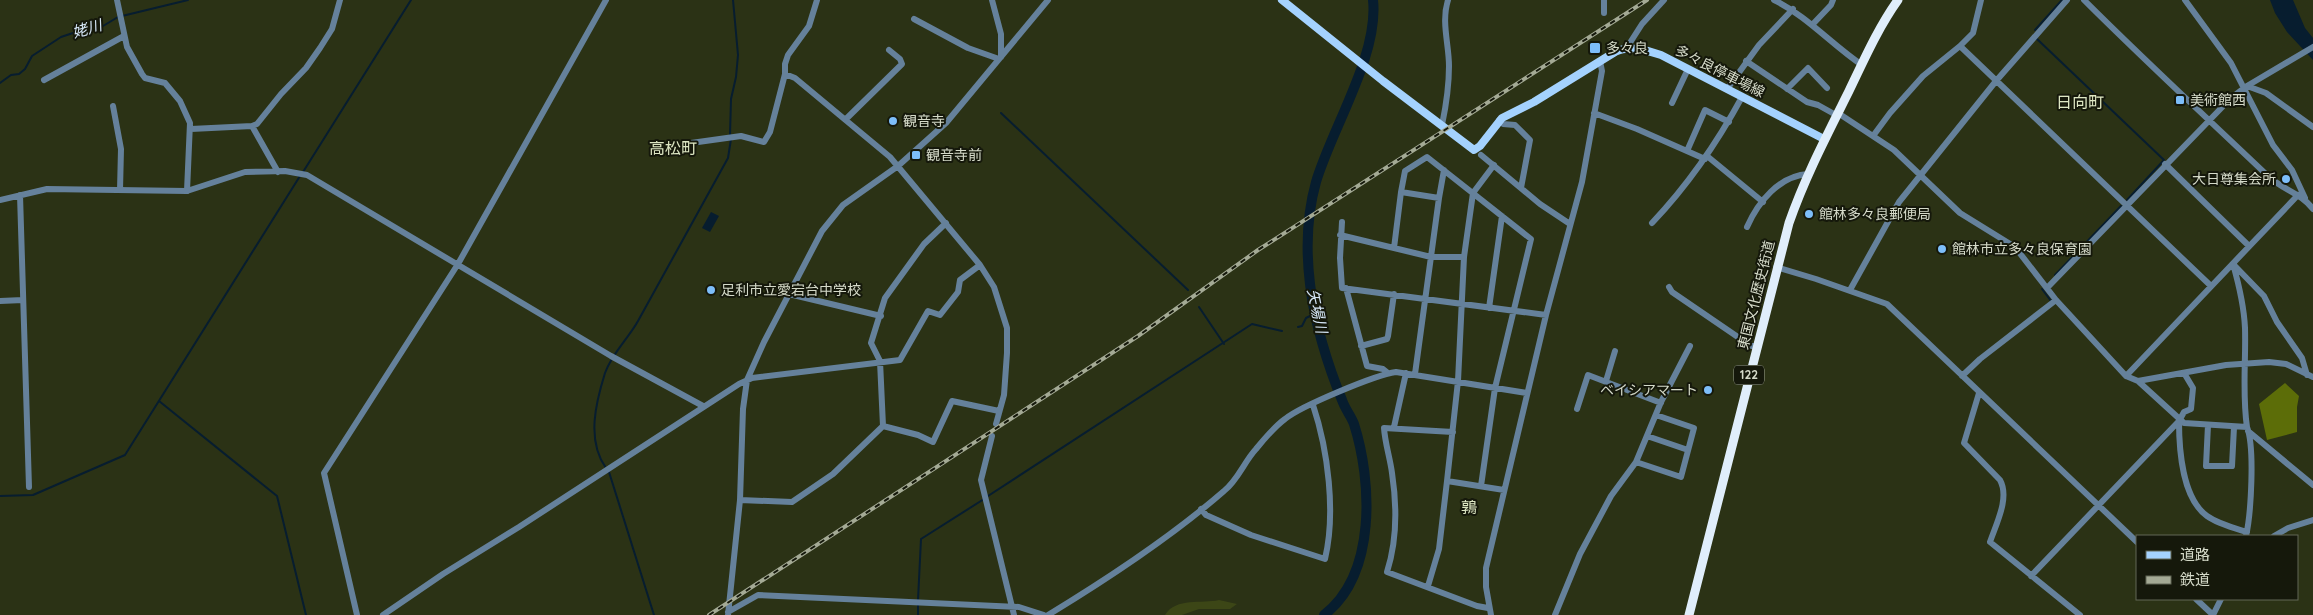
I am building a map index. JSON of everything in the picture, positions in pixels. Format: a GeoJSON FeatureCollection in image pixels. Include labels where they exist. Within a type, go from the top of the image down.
{"type":"FeatureCollection","features":[{"type":"Feature","properties":{"kind":"highway","name":"東国文化歴史街道"},"geometry":{"type":"LineString","coordinates":[[1689,615],[1776,267],[1789,224],[1824,139],[1881,27],[1898,0]]}},
{"type":"Feature","properties":{"kind":"main road"},"geometry":{"type":"LineString","coordinates":[[1282,0],[1379,78],[1474,150],[1480,146],[1499,120],[1534,102],[1614,52],[1626,49]]}},
{"type":"Feature","properties":{"kind":"main road","name":"多々良停車場線"},"geometry":{"type":"LineString","coordinates":[[1626,49],[1654,53],[1824,139]]}},
{"type":"Feature","properties":{"kind":"street"},"geometry":{"type":"LineString","coordinates":[[117,0],[127,47],[142,74],[145,78],[165,83],[180,101],[191,129],[189,134],[187,191]]}},
{"type":"Feature","properties":{"kind":"street"},"geometry":{"type":"LineString","coordinates":[[191,129],[252,126],[257,124],[316,54],[332,29],[340,0]]}},
{"type":"Feature","properties":{"kind":"street"},"geometry":{"type":"LineString","coordinates":[[357,615],[324,474],[458,264],[606,0]]}},
{"type":"Feature","properties":{"kind":"street"},"geometry":{"type":"LineString","coordinates":[[691,143],[746,136],[764,142],[770,132],[788,55],[809,26],[817,0]]}},
{"type":"Feature","properties":{"kind":"street"},"geometry":{"type":"LineString","coordinates":[[992,0],[1001,34],[1000,58]]}},
{"type":"Feature","properties":{"kind":"street"},"geometry":{"type":"LineString","coordinates":[[728,613],[740,500],[743,409],[747,380],[789,294],[828,221],[854,197],[898,166],[951,117],[1048,0]]}},
{"type":"Feature","properties":{"kind":"street"},"geometry":{"type":"LineString","coordinates":[[1442,125],[1449,67],[1445,12],[1448,0]]}},
{"type":"Feature","properties":{"kind":"street"},"geometry":{"type":"LineString","coordinates":[[1604,0],[1604,13]]}},
{"type":"Feature","properties":{"kind":"street"},"geometry":{"type":"LineString","coordinates":[[1626,49],[1642,24],[1664,0]]}},
{"type":"Feature","properties":{"kind":"street"},"geometry":{"type":"LineString","coordinates":[[1774,0],[1793,9],[1840,50],[1862,65]]}},
{"type":"Feature","properties":{"kind":"street"},"geometry":{"type":"LineString","coordinates":[[1812,25],[1831,5],[1833,0]]}},
{"type":"Feature","properties":{"kind":"street"},"geometry":{"type":"LineString","coordinates":[[1873,136],[1890,113],[1923,76],[1973,33],[1981,0]]}},
{"type":"Feature","properties":{"kind":"street"},"geometry":{"type":"LineString","coordinates":[[1850,290],[1899,202],[1996,81],[2067,0]]}},
{"type":"Feature","properties":{"kind":"street"},"geometry":{"type":"LineString","coordinates":[[2084,0],[2275,182],[2305,198]]}},
{"type":"Feature","properties":{"kind":"street"},"geometry":{"type":"LineString","coordinates":[[2185,0],[2223,52],[2245,87],[2273,145],[2292,170],[2305,198],[2313,210]]}},
{"type":"Feature","properties":{"kind":"street"},"geometry":{"type":"LineString","coordinates":[[1727,89],[1759,45],[1793,9]]}},
{"type":"Feature","properties":{"kind":"street"},"geometry":{"type":"LineString","coordinates":[[914,19],[968,48],[1000,58]]}},
{"type":"Feature","properties":{"kind":"street"},"geometry":{"type":"LineString","coordinates":[[44,80],[124,36]]}},
{"type":"Feature","properties":{"kind":"street"},"geometry":{"type":"LineString","coordinates":[[1960,46],[2211,286]]}},
{"type":"Feature","properties":{"kind":"street"},"geometry":{"type":"LineString","coordinates":[[2047,288],[2208,120],[2245,87],[2313,47]]}},
{"type":"Feature","properties":{"kind":"street"},"geometry":{"type":"LineString","coordinates":[[846,119],[902,64],[900,59],[889,50]]}},
{"type":"Feature","properties":{"kind":"street"},"geometry":{"type":"LineString","coordinates":[[1491,615],[1488,608],[1486,568],[1546,315],[1582,182],[1602,71],[1600,61]]}},
{"type":"Feature","properties":{"kind":"street"},"geometry":{"type":"LineString","coordinates":[[1746,62],[1807,102],[1837,114],[1894,150],[1960,213],[2015,247],[2056,300],[2126,376],[2138,381],[2179,421],[2248,429],[2313,485]]}},
{"type":"Feature","properties":{"kind":"street"},"geometry":{"type":"LineString","coordinates":[[1788,89],[1808,68],[1827,88]]}},
{"type":"Feature","properties":{"kind":"street"},"geometry":{"type":"LineString","coordinates":[[1672,103],[1688,70]]}},
{"type":"Feature","properties":{"kind":"street"},"geometry":{"type":"LineString","coordinates":[[785,74],[794,78],[846,119],[898,166],[946,223],[994,287],[1007,328],[1006,379],[996,424]]}},
{"type":"Feature","properties":{"kind":"street"},"geometry":{"type":"LineString","coordinates":[[2245,87],[2266,94],[2313,127]]}},
{"type":"Feature","properties":{"kind":"street"},"geometry":{"type":"LineString","coordinates":[[1652,223],[1683,189],[1706,157],[1729,122],[1742,97]]}},
{"type":"Feature","properties":{"kind":"street"},"geometry":{"type":"LineString","coordinates":[[113,106],[121,149],[120,190]]}},
{"type":"Feature","properties":{"kind":"street"},"geometry":{"type":"LineString","coordinates":[[1687,151],[1705,110],[1729,122]]}},
{"type":"Feature","properties":{"kind":"street"},"geometry":{"type":"LineString","coordinates":[[1594,113],[1706,157],[1763,202]]}},
{"type":"Feature","properties":{"kind":"street"},"geometry":{"type":"LineString","coordinates":[[1499,120],[1503,124],[1515,125],[1530,140],[1521,188]]}},
{"type":"Feature","properties":{"kind":"street"},"geometry":{"type":"LineString","coordinates":[[252,126],[278,172]]}},
{"type":"Feature","properties":{"kind":"street"},"geometry":{"type":"LineString","coordinates":[[1481,155],[1521,188],[1570,224]]}},
{"type":"Feature","properties":{"kind":"street"},"geometry":{"type":"LineString","coordinates":[[1394,248],[1405,171],[1424,157],[1444,170],[1531,239],[1495,388],[1481,486]]}},
{"type":"Feature","properties":{"kind":"street"},"geometry":{"type":"LineString","coordinates":[[2165,164],[2249,246]]}},
{"type":"Feature","properties":{"kind":"street"},"geometry":{"type":"LineString","coordinates":[[1428,586],[1439,549],[1453,432],[1458,381],[1464,257],[1473,193],[1494,166]]}},
{"type":"Feature","properties":{"kind":"street"},"geometry":{"type":"LineString","coordinates":[[1415,374],[1438,198],[1444,170]]}},
{"type":"Feature","properties":{"kind":"street"},"geometry":{"type":"LineString","coordinates":[[0,200],[46,189],[187,191],[245,172],[302,174],[458,264],[613,357],[703,406]]}},
{"type":"Feature","properties":{"kind":"street"},"geometry":{"type":"LineString","coordinates":[[1747,227],[1774,189],[1787,179],[1808,174]]}},
{"type":"Feature","properties":{"kind":"street"},"geometry":{"type":"LineString","coordinates":[[1401,192],[1438,198]]}},
{"type":"Feature","properties":{"kind":"street"},"geometry":{"type":"LineString","coordinates":[[2126,376],[2298,195]]}},
{"type":"Feature","properties":{"kind":"street"},"geometry":{"type":"LineString","coordinates":[[20,196],[29,487]]}},
{"type":"Feature","properties":{"kind":"street"},"geometry":{"type":"LineString","coordinates":[[1489,308],[1502,216]]}},
{"type":"Feature","properties":{"kind":"street"},"geometry":{"type":"LineString","coordinates":[[1342,222],[1340,272],[1342,288],[1546,315]]}},
{"type":"Feature","properties":{"kind":"street"},"geometry":{"type":"LineString","coordinates":[[740,500],[792,502],[833,474],[883,426],[880,361],[871,343],[886,298],[924,244],[946,223]]}},
{"type":"Feature","properties":{"kind":"street"},"geometry":{"type":"LineString","coordinates":[[1340,235],[1431,257],[1464,257]]}},
{"type":"Feature","properties":{"kind":"street"},"geometry":{"type":"LineString","coordinates":[[2179,421],[2180,457],[2184,479],[2201,511],[2214,520],[2246,534],[2251,504],[2248,429],[2244,407],[2245,364],[2240,288],[2233,264]]}},
{"type":"Feature","properties":{"kind":"street"},"geometry":{"type":"LineString","coordinates":[[2233,264],[2264,296],[2276,322],[2302,358],[2310,376]]}},
{"type":"Feature","properties":{"kind":"street"},"geometry":{"type":"LineString","coordinates":[[384,615],[703,406],[747,380],[880,361],[900,360],[928,311],[940,315],[958,292],[960,280],[980,266]]}},
{"type":"Feature","properties":{"kind":"street"},"geometry":{"type":"LineString","coordinates":[[1776,267],[1850,290],[1887,304],[2136,541]]}},
{"type":"Feature","properties":{"kind":"street"},"geometry":{"type":"LineString","coordinates":[[1669,287],[1672,292],[1705,315],[1751,346],[1756,346]]}},
{"type":"Feature","properties":{"kind":"street"},"geometry":{"type":"LineString","coordinates":[[1347,288],[1367,366],[1383,369],[1388,374]]}},
{"type":"Feature","properties":{"kind":"street"},"geometry":{"type":"LineString","coordinates":[[789,294],[881,316]]}},
{"type":"Feature","properties":{"kind":"street"},"geometry":{"type":"LineString","coordinates":[[1361,346],[1387,339],[1394,294]]}},
{"type":"Feature","properties":{"kind":"street"},"geometry":{"type":"LineString","coordinates":[[0,301],[23,300]]}},
{"type":"Feature","properties":{"kind":"street"},"geometry":{"type":"LineString","coordinates":[[1962,376],[1980,359],[2056,300]]}},
{"type":"Feature","properties":{"kind":"street"},"geometry":{"type":"LineString","coordinates":[[1555,615],[1580,554],[1611,496],[1636,462],[1660,404],[1690,346]]}},
{"type":"Feature","properties":{"kind":"street"},"geometry":{"type":"LineString","coordinates":[[1606,381],[1615,351]]}},
{"type":"Feature","properties":{"kind":"street"},"geometry":{"type":"LineString","coordinates":[[2138,381],[2226,365],[2277,362],[2310,376]]}},
{"type":"Feature","properties":{"kind":"street"},"geometry":{"type":"LineString","coordinates":[[728,613],[758,595],[1014,606],[1046,615],[1125,566],[1201,510],[1231,484],[1247,459],[1284,419],[1315,404],[1361,383],[1388,374],[1406,373],[1527,393]]}},
{"type":"Feature","properties":{"kind":"street"},"geometry":{"type":"LineString","coordinates":[[1394,427],[1406,373]]}},
{"type":"Feature","properties":{"kind":"street"},"geometry":{"type":"LineString","coordinates":[[2031,576],[2179,421],[2184,412],[2191,408],[2193,388],[2184,373]]}},
{"type":"Feature","properties":{"kind":"street"},"geometry":{"type":"LineString","coordinates":[[1578,409],[1588,374],[1660,404]]}},
{"type":"Feature","properties":{"kind":"street"},"geometry":{"type":"LineString","coordinates":[[1980,393],[1964,443],[2003,486],[2003,500],[1990,542],[2080,615]]}},
{"type":"Feature","properties":{"kind":"street"},"geometry":{"type":"LineString","coordinates":[[883,426],[918,435],[933,442],[952,401],[999,411]]}},
{"type":"Feature","properties":{"kind":"street"},"geometry":{"type":"LineString","coordinates":[[1201,510],[1206,515],[1251,535],[1325,560],[1330,522],[1330,504],[1315,404]]}},
{"type":"Feature","properties":{"kind":"street"},"geometry":{"type":"LineString","coordinates":[[1636,462],[1681,477],[1694,428],[1656,415]]}},
{"type":"Feature","properties":{"kind":"street"},"geometry":{"type":"LineString","coordinates":[[2208,425],[2206,466],[2232,466],[2234,426]]}},
{"type":"Feature","properties":{"kind":"street"},"geometry":{"type":"LineString","coordinates":[[1453,432],[1394,427],[1384,428],[1392,475],[1395,520],[1394,547],[1387,572],[1477,606],[1488,608]]}},
{"type":"Feature","properties":{"kind":"street"},"geometry":{"type":"LineString","coordinates":[[992,436],[981,480],[1014,606],[1014,615]]}},
{"type":"Feature","properties":{"kind":"street"},"geometry":{"type":"LineString","coordinates":[[1647,436],[1688,450]]}},
{"type":"Feature","properties":{"kind":"street"},"geometry":{"type":"LineString","coordinates":[[1447,481],[1504,490]]}},
{"type":"Feature","properties":{"kind":"street"},"geometry":{"type":"LineString","coordinates":[[2276,535],[2288,528],[2313,520]]}},
{"type":"Feature","properties":{"kind":"street"},"geometry":{"type":"LineString","coordinates":[[2197,600],[2213,615],[2220,600]]}},
{"type":"Feature","properties":{"kind":"green space"},"geometry":{"type":"Polygon","coordinates":[[[2285,383],[2299,396],[2297,432],[2267,440],[2259,404],[2285,383]]]}},
{"type":"Feature","properties":{"kind":"green space"},"geometry":{"type":"Polygon","coordinates":[[[1219,600],[1237,604],[1230,609],[1199,609],[1182,615],[1165,615],[1170,609],[1182,603],[1219,600]]]}},
{"type":"Feature","properties":{"kind":"water"},"geometry":{"type":"Polygon","coordinates":[[[2270,0],[2293,0],[2305,28],[2313,38],[2313,60],[2287,32],[2275,13],[2270,0]]]}},
{"type":"Feature","properties":{"kind":"water"},"geometry":{"type":"Polygon","coordinates":[[[711,212],[719,216],[710,232],[702,228],[711,212]]]}},
{"type":"Feature","properties":{"kind":"waterway","name":"姥川"},"geometry":{"type":"LineString","coordinates":[[122,16],[188,0]]}},
{"type":"Feature","properties":{"kind":"waterway"},"geometry":{"type":"LineString","coordinates":[[303,172],[411,0]]}},
{"type":"Feature","properties":{"kind":"waterway"},"geometry":{"type":"LineString","coordinates":[[730,135],[731,99],[738,55],[733,0]]}},
{"type":"Feature","properties":{"kind":"waterway","name":"矢場川"},"geometry":{"type":"LineString","coordinates":[[1324,615],[1341,597],[1354,576],[1362,552],[1366,526],[1366,499],[1364,472],[1354,424],[1343,403],[1332,373],[1315,313],[1309,271],[1309,220],[1313,194],[1323,161],[1353,91],[1369,44],[1373,21],[1373,0]]}},
{"type":"Feature","properties":{"kind":"waterway"},"geometry":{"type":"LineString","coordinates":[[2035,30],[2062,0]]}},
{"type":"Feature","properties":{"kind":"waterway","name":"姥川"},"geometry":{"type":"LineString","coordinates":[[0,83],[11,75],[19,74],[25,69],[32,56],[61,37],[103,26],[118,17]]}},
{"type":"Feature","properties":{"kind":"waterway"},"geometry":{"type":"LineString","coordinates":[[2037,39],[2164,160],[2127,200]]}},
{"type":"Feature","properties":{"kind":"waterway"},"geometry":{"type":"LineString","coordinates":[[1001,113],[1188,290]]}},
{"type":"Feature","properties":{"kind":"waterway"},"geometry":{"type":"LineString","coordinates":[[606,468],[596,445],[595,433],[596,408],[605,373],[612,359],[634,328],[728,158],[731,139]]}},
{"type":"Feature","properties":{"kind":"waterway"},"geometry":{"type":"LineString","coordinates":[[0,496],[33,495],[125,455],[300,176]]}},
{"type":"Feature","properties":{"kind":"waterway"},"geometry":{"type":"LineString","coordinates":[[2055,275],[2121,206]]}},
{"type":"Feature","properties":{"kind":"waterway"},"geometry":{"type":"LineString","coordinates":[[2042,289],[2051,301]]}},
{"type":"Feature","properties":{"kind":"waterway"},"geometry":{"type":"LineString","coordinates":[[1199,307],[1224,344]]}},
{"type":"Feature","properties":{"kind":"waterway"},"geometry":{"type":"LineString","coordinates":[[1298,327],[1302,326],[1306,318],[1316,313]]}},
{"type":"Feature","properties":{"kind":"waterway"},"geometry":{"type":"LineString","coordinates":[[988,496],[1252,324],[1282,331]]}},
{"type":"Feature","properties":{"kind":"waterway"},"geometry":{"type":"LineString","coordinates":[[159,401],[277,496],[306,615]]}},
{"type":"Feature","properties":{"kind":"waterway"},"geometry":{"type":"LineString","coordinates":[[609,472],[654,615]]}},
{"type":"Feature","properties":{"kind":"waterway"},"geometry":{"type":"LineString","coordinates":[[918,600],[921,539],[984,499]]}},
{"type":"Feature","properties":{"kind":"waterway"},"geometry":{"type":"LineString","coordinates":[[918,605],[918,615]]}},
{"type":"Feature","properties":{"kind":"railway"},"geometry":{"type":"LineString","coordinates":[[709,615],[1138,336],[1258,250],[1647,0]]}},
{"type":"Feature","properties":{"kind":"place","name":"多々良"},"geometry":{"type":"Point","coordinates":[1595,48]}},
{"type":"Feature","properties":{"kind":"place","name":"美術館西"},"geometry":{"type":"Point","coordinates":[2180,100]}},
{"type":"Feature","properties":{"kind":"place","name":"観音寺"},"geometry":{"type":"Point","coordinates":[893,121]}},
{"type":"Feature","properties":{"kind":"place","name":"観音寺前"},"geometry":{"type":"Point","coordinates":[916,155]}},
{"type":"Feature","properties":{"kind":"place","name":"大日尊集会所"},"geometry":{"type":"Point","coordinates":[2286,179]}},
{"type":"Feature","properties":{"kind":"place","name":"館林多々良郵便局"},"geometry":{"type":"Point","coordinates":[1809,214]}},
{"type":"Feature","properties":{"kind":"place","name":"館林市立多々良保育園"},"geometry":{"type":"Point","coordinates":[1942,249]}},
{"type":"Feature","properties":{"kind":"place","name":"足利市立愛宕台中学校"},"geometry":{"type":"Point","coordinates":[711,290]}},
{"type":"Feature","properties":{"kind":"place","name":"ベイシアマート"},"geometry":{"type":"Point","coordinates":[1708,390]}},
{"type":"Feature","properties":{"kind":"district","name":"日向町"},"geometry":{"type":"Point","coordinates":[2080,102]}},
{"type":"Feature","properties":{"kind":"district","name":"高松町"},"geometry":{"type":"Point","coordinates":[673,148]}},
{"type":"Feature","properties":{"kind":"district","name":"鶉"},"geometry":{"type":"Point","coordinates":[1469,507]}}]}
